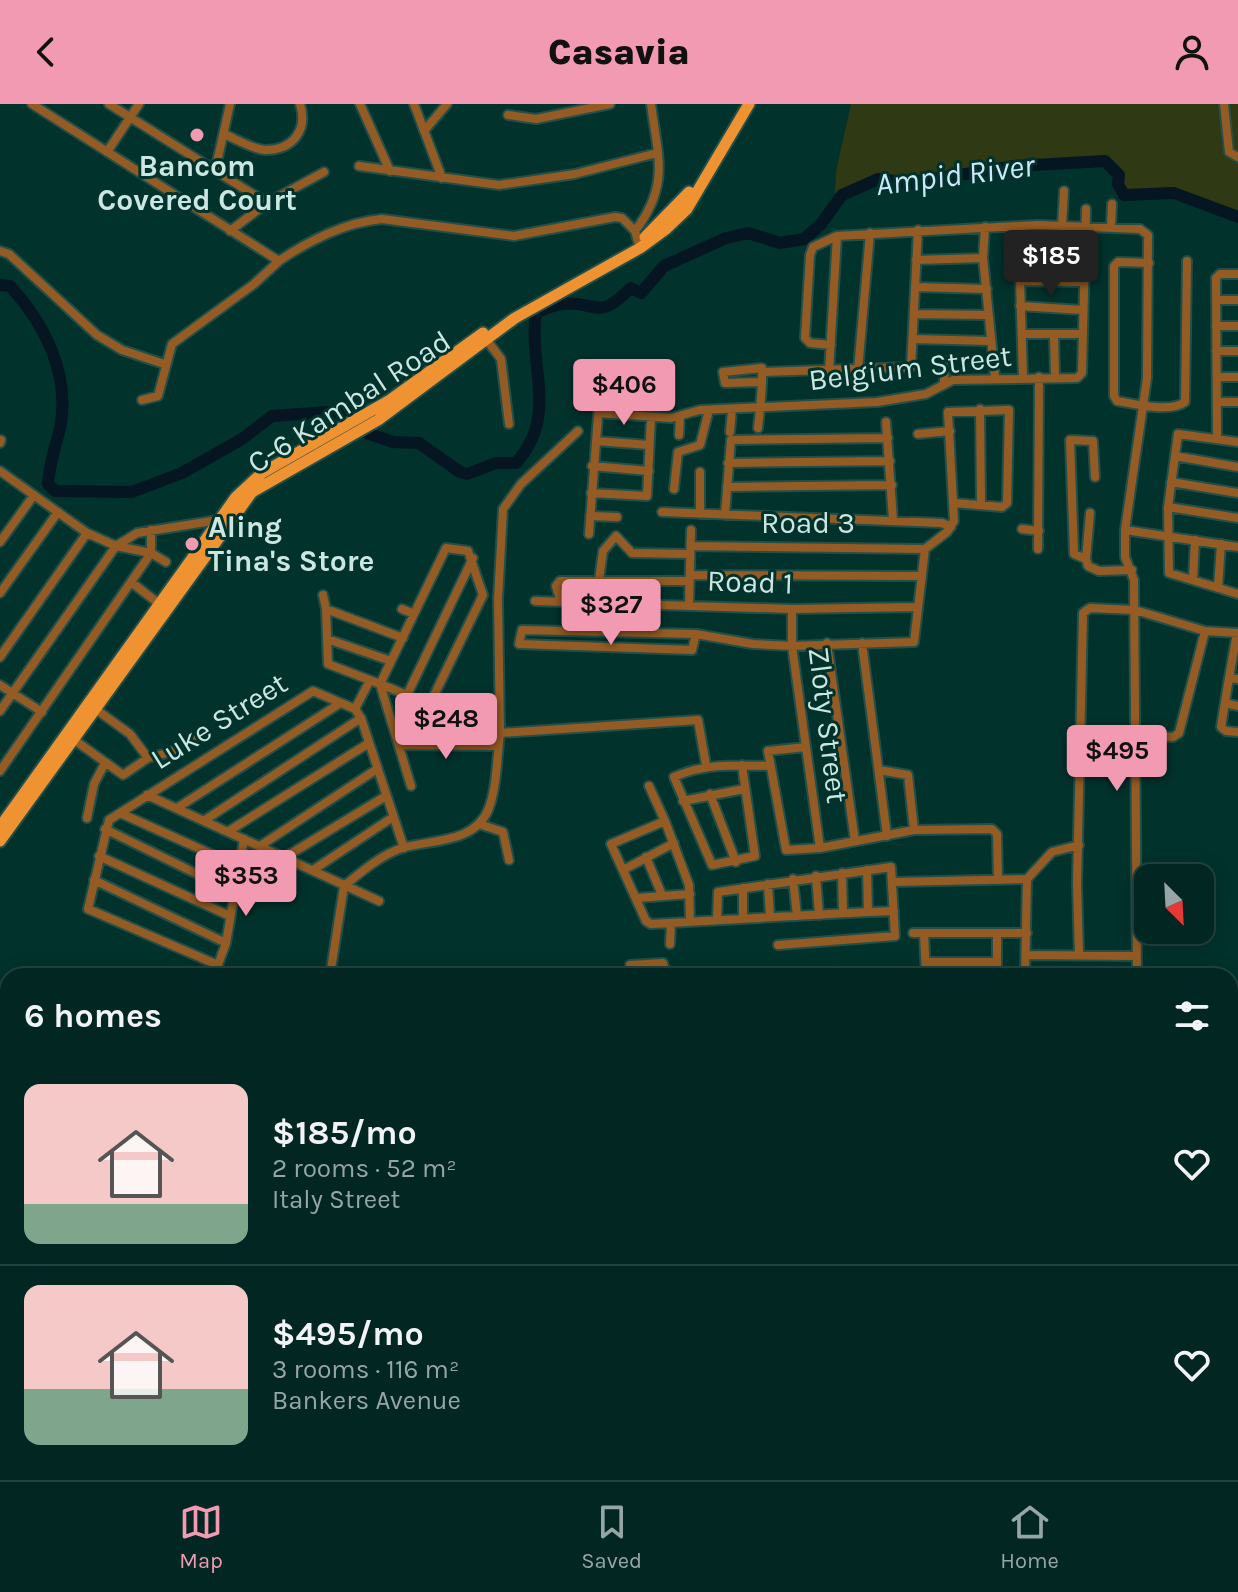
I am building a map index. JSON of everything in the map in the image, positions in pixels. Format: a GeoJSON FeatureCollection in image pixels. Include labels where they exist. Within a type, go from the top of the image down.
{"type":"FeatureCollection","features":[{"type":"Feature","properties":{"kind":"main road","name":"C-6 Kambal Road"},"geometry":{"type":"LineString","coordinates":[[637,240],[682,203],[742,104]]}},
{"type":"Feature","properties":{"kind":"main road","name":"C-6 Kambal Road"},"geometry":{"type":"LineString","coordinates":[[0,827],[91,707],[162,607],[218,520],[251,481],[375,415],[484,336],[687,209],[749,104]]}},
{"type":"Feature","properties":{"kind":"main road","name":"C-6 Kambal Road"},"geometry":{"type":"LineString","coordinates":[[162,607],[252,492],[318,447]]}},
{"type":"Feature","properties":{"kind":"main road","name":"C-6 Kambal Road"},"geometry":{"type":"LineString","coordinates":[[0,841],[73,739],[91,707]]}},
{"type":"Feature","properties":{"kind":"street"},"geometry":{"type":"LineString","coordinates":[[32,104],[279,261]]}},
{"type":"Feature","properties":{"kind":"street"},"geometry":{"type":"LineString","coordinates":[[109,104],[267,203]]}},
{"type":"Feature","properties":{"kind":"street"},"geometry":{"type":"LineString","coordinates":[[107,152],[139,104]]}},
{"type":"Feature","properties":{"kind":"street"},"geometry":{"type":"LineString","coordinates":[[215,171],[230,104]]}},
{"type":"Feature","properties":{"kind":"street"},"geometry":{"type":"LineString","coordinates":[[224,134],[264,150],[284,145],[301,133],[304,124],[300,104]]}},
{"type":"Feature","properties":{"kind":"street"},"geometry":{"type":"LineString","coordinates":[[360,104],[390,171]]}},
{"type":"Feature","properties":{"kind":"street"},"geometry":{"type":"LineString","coordinates":[[414,104],[442,178]]}},
{"type":"Feature","properties":{"kind":"street"},"geometry":{"type":"LineString","coordinates":[[424,131],[447,104]]}},
{"type":"Feature","properties":{"kind":"street"},"geometry":{"type":"LineString","coordinates":[[508,115],[536,119],[610,104]]}},
{"type":"Feature","properties":{"kind":"street"},"geometry":{"type":"LineString","coordinates":[[637,240],[659,189],[651,104]]}},
{"type":"Feature","properties":{"kind":"street"},"geometry":{"type":"LineString","coordinates":[[1224,104],[1229,152],[1238,157]]}},
{"type":"Feature","properties":{"kind":"street"},"geometry":{"type":"LineString","coordinates":[[359,166],[499,185],[533,182],[657,153]]}},
{"type":"Feature","properties":{"kind":"street"},"geometry":{"type":"LineString","coordinates":[[230,231],[267,203],[324,172]]}},
{"type":"Feature","properties":{"kind":"street"},"geometry":{"type":"LineString","coordinates":[[1062,226],[1064,191]]}},
{"type":"Feature","properties":{"kind":"street"},"geometry":{"type":"LineString","coordinates":[[1111,228],[1112,204]]}},
{"type":"Feature","properties":{"kind":"street"},"geometry":{"type":"LineString","coordinates":[[1022,334],[1081,334],[1086,209]]}},
{"type":"Feature","properties":{"kind":"street"},"geometry":{"type":"LineString","coordinates":[[142,400],[158,396],[164,364],[172,344],[297,248],[365,220],[514,236],[615,217],[622,218],[637,240]]}},
{"type":"Feature","properties":{"kind":"street"},"geometry":{"type":"LineString","coordinates":[[831,345],[810,343],[805,338],[810,255],[813,247],[837,236],[985,227],[1062,226],[1146,232],[1149,263],[1143,406],[1125,530],[1125,557],[1132,570],[1135,610],[1132,681],[1136,736],[1133,794],[1137,968]]}},
{"type":"Feature","properties":{"kind":"street"},"geometry":{"type":"LineString","coordinates":[[985,227],[983,258],[995,377]]}},
{"type":"Feature","properties":{"kind":"street"},"geometry":{"type":"LineString","coordinates":[[1012,228],[1020,281],[1023,377]]}},
{"type":"Feature","properties":{"kind":"street"},"geometry":{"type":"LineString","coordinates":[[758,428],[762,377],[908,368],[912,364],[918,230]]}},
{"type":"Feature","properties":{"kind":"street"},"geometry":{"type":"LineString","coordinates":[[858,370],[870,233]]}},
{"type":"Feature","properties":{"kind":"street"},"geometry":{"type":"LineString","coordinates":[[829,371],[837,236]]}},
{"type":"Feature","properties":{"kind":"street"},"geometry":{"type":"LineString","coordinates":[[0,251],[9,254],[97,335],[122,350],[164,364]]}},
{"type":"Feature","properties":{"kind":"street"},"geometry":{"type":"LineString","coordinates":[[1016,252],[1085,256]]}},
{"type":"Feature","properties":{"kind":"street"},"geometry":{"type":"LineString","coordinates":[[916,260],[983,258]]}},
{"type":"Feature","properties":{"kind":"street"},"geometry":{"type":"LineString","coordinates":[[1149,263],[1118,262],[1114,266],[1114,396],[1117,401],[1143,406],[1179,406],[1185,402],[1187,261]]}},
{"type":"Feature","properties":{"kind":"street"},"geometry":{"type":"LineString","coordinates":[[1217,438],[1217,275],[1238,274]]}},
{"type":"Feature","properties":{"kind":"street"},"geometry":{"type":"LineString","coordinates":[[1020,281],[1083,282]]}},
{"type":"Feature","properties":{"kind":"street"},"geometry":{"type":"LineString","coordinates":[[915,287],[987,289]]}},
{"type":"Feature","properties":{"kind":"street"},"geometry":{"type":"LineString","coordinates":[[1216,300],[1238,300]]}},
{"type":"Feature","properties":{"kind":"street"},"geometry":{"type":"LineString","coordinates":[[1020,306],[1082,310]]}},
{"type":"Feature","properties":{"kind":"street"},"geometry":{"type":"LineString","coordinates":[[914,314],[988,315]]}},
{"type":"Feature","properties":{"kind":"street"},"geometry":{"type":"LineString","coordinates":[[1216,326],[1238,326]]}},
{"type":"Feature","properties":{"kind":"street"},"geometry":{"type":"LineString","coordinates":[[1054,334],[1055,376]]}},
{"type":"Feature","properties":{"kind":"street","name":"Belgium Street"},"geometry":{"type":"LineString","coordinates":[[596,441],[599,408],[651,418],[709,410],[915,397],[944,382],[995,377],[1077,378],[1082,373],[1081,334]]}},
{"type":"Feature","properties":{"kind":"street"},"geometry":{"type":"LineString","coordinates":[[484,336],[501,359],[509,424]]}},
{"type":"Feature","properties":{"kind":"street"},"geometry":{"type":"LineString","coordinates":[[913,339],[990,341]]}},
{"type":"Feature","properties":{"kind":"street"},"geometry":{"type":"LineString","coordinates":[[1216,351],[1238,351]]}},
{"type":"Feature","properties":{"kind":"street"},"geometry":{"type":"LineString","coordinates":[[944,382],[945,361]]}},
{"type":"Feature","properties":{"kind":"street"},"geometry":{"type":"LineString","coordinates":[[1038,549],[1039,377]]}},
{"type":"Feature","properties":{"kind":"street"},"geometry":{"type":"LineString","coordinates":[[1217,377],[1238,377]]}},
{"type":"Feature","properties":{"kind":"street"},"geometry":{"type":"LineString","coordinates":[[1218,402],[1238,402]]}},
{"type":"Feature","properties":{"kind":"street"},"geometry":{"type":"LineString","coordinates":[[696,634],[692,650],[519,644],[522,630],[696,634],[753,644],[792,646],[915,641],[916,607],[921,598],[925,549],[951,527],[954,503],[949,411],[1005,408],[1010,412],[1007,503],[1002,507],[954,503]]}},
{"type":"Feature","properties":{"kind":"street"},"geometry":{"type":"LineString","coordinates":[[980,409],[981,505]]}},
{"type":"Feature","properties":{"kind":"street"},"geometry":{"type":"LineString","coordinates":[[674,489],[678,452],[700,445],[709,410]]}},
{"type":"Feature","properties":{"kind":"street"},"geometry":{"type":"LineString","coordinates":[[730,432],[732,410]]}},
{"type":"Feature","properties":{"kind":"street"},"geometry":{"type":"LineString","coordinates":[[679,435],[680,416]]}},
{"type":"Feature","properties":{"kind":"street"},"geometry":{"type":"LineString","coordinates":[[591,493],[646,497],[651,418]]}},
{"type":"Feature","properties":{"kind":"street"},"geometry":{"type":"LineString","coordinates":[[886,422],[893,520]]}},
{"type":"Feature","properties":{"kind":"street"},"geometry":{"type":"LineString","coordinates":[[331,968],[344,886],[388,854],[404,848],[443,842],[479,824],[489,809],[500,733],[498,587],[503,509],[521,484],[578,431]]}},
{"type":"Feature","properties":{"kind":"street"},"geometry":{"type":"LineString","coordinates":[[918,434],[950,431]]}},
{"type":"Feature","properties":{"kind":"street"},"geometry":{"type":"LineString","coordinates":[[1238,442],[1179,433],[1167,536],[1168,571],[1238,594]]}},
{"type":"Feature","properties":{"kind":"street"},"geometry":{"type":"LineString","coordinates":[[725,515],[728,443],[888,438]]}},
{"type":"Feature","properties":{"kind":"street"},"geometry":{"type":"LineString","coordinates":[[1086,559],[1077,557],[1073,547],[1070,440],[1093,441],[1095,477]]}},
{"type":"Feature","properties":{"kind":"street"},"geometry":{"type":"LineString","coordinates":[[589,534],[596,441],[649,445]]}},
{"type":"Feature","properties":{"kind":"street"},"geometry":{"type":"LineString","coordinates":[[1175,456],[1238,467]]}},
{"type":"Feature","properties":{"kind":"street"},"geometry":{"type":"LineString","coordinates":[[728,463],[890,461]]}},
{"type":"Feature","properties":{"kind":"street"},"geometry":{"type":"LineString","coordinates":[[592,466],[649,471]]}},
{"type":"Feature","properties":{"kind":"street"},"geometry":{"type":"LineString","coordinates":[[700,472],[700,514]]}},
{"type":"Feature","properties":{"kind":"street"},"geometry":{"type":"LineString","coordinates":[[2,477],[34,495],[87,533],[116,546],[151,553],[166,562]]}},
{"type":"Feature","properties":{"kind":"street"},"geometry":{"type":"LineString","coordinates":[[1171,482],[1238,493]]}},
{"type":"Feature","properties":{"kind":"street"},"geometry":{"type":"LineString","coordinates":[[727,487],[892,485]]}},
{"type":"Feature","properties":{"kind":"street"},"geometry":{"type":"LineString","coordinates":[[0,542],[34,495]]}},
{"type":"Feature","properties":{"kind":"street"},"geometry":{"type":"LineString","coordinates":[[1168,507],[1238,518]]}},
{"type":"Feature","properties":{"kind":"street"},"geometry":{"type":"LineString","coordinates":[[0,593],[58,512]]}},
{"type":"Feature","properties":{"kind":"street"},"geometry":{"type":"LineString","coordinates":[[662,512],[893,520],[942,523],[951,527]]}},
{"type":"Feature","properties":{"kind":"street"},"geometry":{"type":"LineString","coordinates":[[1090,513],[1088,566],[1099,571],[1132,570]]}},
{"type":"Feature","properties":{"kind":"street"},"geometry":{"type":"LineString","coordinates":[[590,516],[617,517]]}},
{"type":"Feature","properties":{"kind":"street"},"geometry":{"type":"LineString","coordinates":[[0,711],[116,546],[127,537],[151,530],[218,520]]}},
{"type":"Feature","properties":{"kind":"street"},"geometry":{"type":"LineString","coordinates":[[1022,529],[1039,531]]}},
{"type":"Feature","properties":{"kind":"street"},"geometry":{"type":"LineString","coordinates":[[0,771],[151,553],[151,530]]}},
{"type":"Feature","properties":{"kind":"street"},"geometry":{"type":"LineString","coordinates":[[689,603],[691,530]]}},
{"type":"Feature","properties":{"kind":"street"},"geometry":{"type":"LineString","coordinates":[[1125,530],[1238,547]]}},
{"type":"Feature","properties":{"kind":"street"},"geometry":{"type":"LineString","coordinates":[[0,657],[87,533]]}},
{"type":"Feature","properties":{"kind":"street","name":"Road 3"},"geometry":{"type":"LineString","coordinates":[[599,580],[603,551],[616,536],[628,552],[925,549]]}},
{"type":"Feature","properties":{"kind":"street"},"geometry":{"type":"LineString","coordinates":[[1193,580],[1195,540]]}},
{"type":"Feature","properties":{"kind":"street"},"geometry":{"type":"LineString","coordinates":[[1218,588],[1221,544]]}},
{"type":"Feature","properties":{"kind":"street"},"geometry":{"type":"LineString","coordinates":[[411,786],[380,684],[446,548],[468,551],[473,558],[483,595],[420,724]]}},
{"type":"Feature","properties":{"kind":"street"},"geometry":{"type":"LineString","coordinates":[[407,695],[473,558]]}},
{"type":"Feature","properties":{"kind":"street"},"geometry":{"type":"LineString","coordinates":[[561,602],[558,582],[922,576]]}},
{"type":"Feature","properties":{"kind":"street"},"geometry":{"type":"LineString","coordinates":[[131,582],[162,607]]}},
{"type":"Feature","properties":{"kind":"street"},"geometry":{"type":"LineString","coordinates":[[323,595],[328,664],[407,695],[428,745]]}},
{"type":"Feature","properties":{"kind":"street","name":"Road 1"},"geometry":{"type":"LineString","coordinates":[[535,601],[689,603],[792,609],[916,607]]}},
{"type":"Feature","properties":{"kind":"street"},"geometry":{"type":"LineString","coordinates":[[1079,955],[1083,613],[1090,608],[1135,610],[1205,631],[1237,633],[1234,679],[1225,703],[1223,730],[1238,732]]}},
{"type":"Feature","properties":{"kind":"street"},"geometry":{"type":"LineString","coordinates":[[326,609],[403,638]]}},
{"type":"Feature","properties":{"kind":"street"},"geometry":{"type":"LineString","coordinates":[[402,609],[414,614]]}},
{"type":"Feature","properties":{"kind":"street","name":"Zloty Street"},"geometry":{"type":"LineString","coordinates":[[792,609],[792,646],[820,848]]}},
{"type":"Feature","properties":{"kind":"street"},"geometry":{"type":"LineString","coordinates":[[1136,736],[1173,737],[1179,733],[1205,631]]}},
{"type":"Feature","properties":{"kind":"street"},"geometry":{"type":"LineString","coordinates":[[327,639],[391,661]]}},
{"type":"Feature","properties":{"kind":"street"},"geometry":{"type":"LineString","coordinates":[[827,643],[855,841]]}},
{"type":"Feature","properties":{"kind":"street"},"geometry":{"type":"LineString","coordinates":[[862,643],[887,836]]}},
{"type":"Feature","properties":{"kind":"street"},"geometry":{"type":"LineString","coordinates":[[370,680],[355,709],[361,718],[404,848]]}},
{"type":"Feature","properties":{"kind":"street"},"geometry":{"type":"LineString","coordinates":[[0,685],[42,712]]}},
{"type":"Feature","properties":{"kind":"street","name":"Luke Street"},"geometry":{"type":"LineString","coordinates":[[105,829],[109,820],[310,692],[355,709]]}},
{"type":"Feature","properties":{"kind":"street"},"geometry":{"type":"LineString","coordinates":[[1225,703],[1238,706]]}},
{"type":"Feature","properties":{"kind":"street"},"geometry":{"type":"LineString","coordinates":[[177,808],[339,704]]}},
{"type":"Feature","properties":{"kind":"street"},"geometry":{"type":"LineString","coordinates":[[91,707],[130,734],[148,758]]}},
{"type":"Feature","properties":{"kind":"street"},"geometry":{"type":"LineString","coordinates":[[205,820],[361,718]]}},
{"type":"Feature","properties":{"kind":"street"},"geometry":{"type":"LineString","coordinates":[[500,733],[698,720],[706,765]]}},
{"type":"Feature","properties":{"kind":"street"},"geometry":{"type":"LineString","coordinates":[[73,739],[123,775],[148,758],[171,752],[196,739]]}},
{"type":"Feature","properties":{"kind":"street"},"geometry":{"type":"LineString","coordinates":[[229,831],[369,743]]}},
{"type":"Feature","properties":{"kind":"street"},"geometry":{"type":"LineString","coordinates":[[400,745],[498,746]]}},
{"type":"Feature","properties":{"kind":"street"},"geometry":{"type":"LineString","coordinates":[[806,747],[769,751],[786,850],[820,848],[914,830],[995,831],[998,880]]}},
{"type":"Feature","properties":{"kind":"street"},"geometry":{"type":"LineString","coordinates":[[87,818],[94,784],[105,763]]}},
{"type":"Feature","properties":{"kind":"street"},"geometry":{"type":"LineString","coordinates":[[742,765],[756,855],[736,862],[711,865],[674,777],[706,765],[742,765],[770,766]]}},
{"type":"Feature","properties":{"kind":"street"},"geometry":{"type":"LineString","coordinates":[[260,846],[377,769]]}},
{"type":"Feature","properties":{"kind":"street"},"geometry":{"type":"LineString","coordinates":[[879,770],[908,775],[914,830]]}},
{"type":"Feature","properties":{"kind":"street"},"geometry":{"type":"LineString","coordinates":[[649,786],[674,843],[690,894],[690,922]]}},
{"type":"Feature","properties":{"kind":"street"},"geometry":{"type":"LineString","coordinates":[[683,801],[744,789]]}},
{"type":"Feature","properties":{"kind":"street"},"geometry":{"type":"LineString","coordinates":[[710,794],[736,862]]}},
{"type":"Feature","properties":{"kind":"street"},"geometry":{"type":"LineString","coordinates":[[147,795],[287,856],[379,901]]}},
{"type":"Feature","properties":{"kind":"street"},"geometry":{"type":"LineString","coordinates":[[287,856],[386,796]]}},
{"type":"Feature","properties":{"kind":"street"},"geometry":{"type":"LineString","coordinates":[[120,813],[238,866]]}},
{"type":"Feature","properties":{"kind":"street"},"geometry":{"type":"LineString","coordinates":[[313,870],[393,817]]}},
{"type":"Feature","properties":{"kind":"street"},"geometry":{"type":"LineString","coordinates":[[665,821],[610,845],[646,921],[671,923],[894,911]]}},
{"type":"Feature","properties":{"kind":"street"},"geometry":{"type":"LineString","coordinates":[[479,824],[505,835],[509,860]]}},
{"type":"Feature","properties":{"kind":"street"},"geometry":{"type":"LineString","coordinates":[[234,892],[105,829],[91,911],[215,965],[221,962],[226,943],[244,839]]}},
{"type":"Feature","properties":{"kind":"street"},"geometry":{"type":"LineString","coordinates":[[623,870],[674,843]]}},
{"type":"Feature","properties":{"kind":"street"},"geometry":{"type":"LineString","coordinates":[[1025,968],[1027,879],[1052,852],[1079,845]]}},
{"type":"Feature","properties":{"kind":"street"},"geometry":{"type":"LineString","coordinates":[[99,856],[230,916]]}},
{"type":"Feature","properties":{"kind":"street"},"geometry":{"type":"LineString","coordinates":[[646,857],[662,895]]}},
{"type":"Feature","properties":{"kind":"street"},"geometry":{"type":"LineString","coordinates":[[717,920],[716,892],[891,867],[895,936],[778,945]]}},
{"type":"Feature","properties":{"kind":"street"},"geometry":{"type":"LineString","coordinates":[[867,870],[868,912]]}},
{"type":"Feature","properties":{"kind":"street"},"geometry":{"type":"LineString","coordinates":[[842,873],[843,913]]}},
{"type":"Feature","properties":{"kind":"street"},"geometry":{"type":"LineString","coordinates":[[816,876],[819,915]]}},
{"type":"Feature","properties":{"kind":"street"},"geometry":{"type":"LineString","coordinates":[[793,879],[797,916]]}},
{"type":"Feature","properties":{"kind":"street"},"geometry":{"type":"LineString","coordinates":[[893,882],[1027,879]]}},
{"type":"Feature","properties":{"kind":"street"},"geometry":{"type":"LineString","coordinates":[[94,880],[226,943]]}},
{"type":"Feature","properties":{"kind":"street"},"geometry":{"type":"LineString","coordinates":[[768,884],[770,917]]}},
{"type":"Feature","properties":{"kind":"street"},"geometry":{"type":"LineString","coordinates":[[743,888],[743,918]]}},
{"type":"Feature","properties":{"kind":"street"},"geometry":{"type":"LineString","coordinates":[[637,898],[690,894]]}},
{"type":"Feature","properties":{"kind":"street"},"geometry":{"type":"LineString","coordinates":[[670,944],[671,923]]}},
{"type":"Feature","properties":{"kind":"street"},"geometry":{"type":"LineString","coordinates":[[913,933],[1027,933]]}},
{"type":"Feature","properties":{"kind":"street"},"geometry":{"type":"LineString","coordinates":[[924,933],[926,968]]}},
{"type":"Feature","properties":{"kind":"street"},"geometry":{"type":"LineString","coordinates":[[997,933],[997,968]]}},
{"type":"Feature","properties":{"kind":"street"},"geometry":{"type":"LineString","coordinates":[[1026,955],[1136,956]]}},
{"type":"Feature","properties":{"kind":"street"},"geometry":{"type":"LineString","coordinates":[[926,962],[997,962]]}},
{"type":"Feature","properties":{"kind":"street"},"geometry":{"type":"LineString","coordinates":[[630,965],[663,963],[665,968]]}},
{"type":"Feature","properties":{"kind":"shaded area"},"geometry":{"type":"Polygon","coordinates":[[[851,104],[1238,104],[1238,217],[1174,193],[1124,195],[1118,184],[1119,175],[1105,161],[1015,166],[909,183],[878,179],[855,186],[846,195],[835,194],[836,171],[851,104]]]}},
{"type":"Feature","properties":{"kind":"waterway","name":"Ampid River"},"geometry":{"type":"LineString","coordinates":[[0,285],[10,286],[22,300],[43,332],[57,367],[61,385],[61,423],[48,484],[55,491],[132,492],[182,473],[242,439],[272,416],[342,411],[361,431],[393,442],[419,443],[467,474],[496,463],[516,463],[529,445],[539,409],[536,312],[561,304],[603,307],[631,288],[641,293],[664,266],[726,238],[748,233],[780,243],[804,239],[821,224],[842,195],[878,179],[909,183],[1015,166],[1105,161],[1119,175],[1118,184],[1124,195],[1174,193],[1238,217]]}},
{"type":"Feature","properties":{"kind":"place","name":"Bancom Covered Court"},"geometry":{"type":"Point","coordinates":[197,135]}},
{"type":"Feature","properties":{"kind":"place","name":"Aling Tina's Store"},"geometry":{"type":"Point","coordinates":[192,544]}}]}
